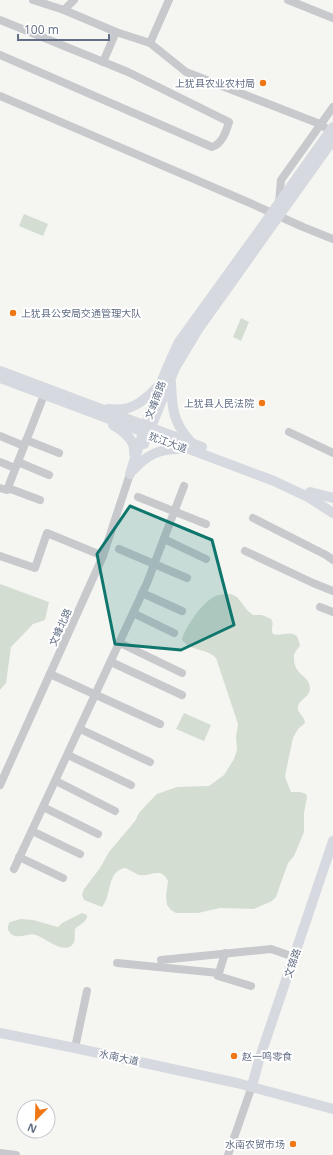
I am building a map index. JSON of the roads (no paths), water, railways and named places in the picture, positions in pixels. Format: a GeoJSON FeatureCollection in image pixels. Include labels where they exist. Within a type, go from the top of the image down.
{"type":"FeatureCollection","features":[{"type":"Feature","properties":{"kind":"main road","name":"文峰南路"},"geometry":{"type":"LineString","coordinates":[[131,472],[166,380],[199,328],[332,133]]}},
{"type":"Feature","properties":{"kind":"main road","name":"犹江大道"},"geometry":{"type":"LineString","coordinates":[[0,371],[98,412],[276,475],[310,492],[333,498]]}},
{"type":"Feature","properties":{"kind":"main road","name":"犹江大道"},"geometry":{"type":"LineString","coordinates":[[0,378],[44,395],[98,412]]}},
{"type":"Feature","properties":{"kind":"main road"},"geometry":{"type":"LineString","coordinates":[[98,412],[124,409],[134,406],[166,380],[172,410],[191,446],[170,448],[152,454],[144,459],[131,472]]}},
{"type":"Feature","properties":{"kind":"main road"},"geometry":{"type":"LineString","coordinates":[[98,412],[132,441],[134,449],[131,472]]}},
{"type":"Feature","properties":{"kind":"main road","name":"犹江大道"},"geometry":{"type":"LineString","coordinates":[[191,446],[308,497],[333,513]]}},
{"type":"Feature","properties":{"kind":"main road","name":"文锦路"},"geometry":{"type":"LineString","coordinates":[[252,1086],[259,1060],[333,840]]}},
{"type":"Feature","properties":{"kind":"main road","name":"水南大道"},"geometry":{"type":"LineString","coordinates":[[0,1033],[252,1086],[333,1109]]}},
{"type":"Feature","properties":{"kind":"street"},"geometry":{"type":"LineString","coordinates":[[33,0],[64,10],[116,32],[150,43],[186,72],[320,124],[332,133]]}},
{"type":"Feature","properties":{"kind":"street"},"geometry":{"type":"LineString","coordinates":[[64,10],[74,0]]}},
{"type":"Feature","properties":{"kind":"street"},"geometry":{"type":"LineString","coordinates":[[150,43],[169,0]]}},
{"type":"Feature","properties":{"kind":"street"},"geometry":{"type":"LineString","coordinates":[[288,0],[333,18]]}},
{"type":"Feature","properties":{"kind":"street"},"geometry":{"type":"LineString","coordinates":[[0,20],[128,72],[229,122],[226,133],[217,146],[212,147],[0,55]]}},
{"type":"Feature","properties":{"kind":"street"},"geometry":{"type":"LineString","coordinates":[[103,62],[116,32]]}},
{"type":"Feature","properties":{"kind":"street"},"geometry":{"type":"LineString","coordinates":[[0,96],[277,212],[333,239]]}},
{"type":"Feature","properties":{"kind":"street"},"geometry":{"type":"LineString","coordinates":[[277,212],[281,180],[333,107]]}},
{"type":"Feature","properties":{"kind":"street"},"geometry":{"type":"LineString","coordinates":[[40,500],[4,488],[17,465],[44,395]]}},
{"type":"Feature","properties":{"kind":"street"},"geometry":{"type":"LineString","coordinates":[[289,432],[333,453]]}},
{"type":"Feature","properties":{"kind":"street"},"geometry":{"type":"LineString","coordinates":[[0,436],[59,453]]}},
{"type":"Feature","properties":{"kind":"street"},"geometry":{"type":"LineString","coordinates":[[0,462],[17,465],[49,475]]}},
{"type":"Feature","properties":{"kind":"street","name":"文峰北路"},"geometry":{"type":"LineString","coordinates":[[0,785],[103,556],[131,472]]}},
{"type":"Feature","properties":{"kind":"street"},"geometry":{"type":"LineString","coordinates":[[14,869],[142,594],[184,486]]}},
{"type":"Feature","properties":{"kind":"street"},"geometry":{"type":"LineString","coordinates":[[138,497],[206,524]]}},
{"type":"Feature","properties":{"kind":"street"},"geometry":{"type":"LineString","coordinates":[[253,518],[333,560]]}},
{"type":"Feature","properties":{"kind":"street"},"geometry":{"type":"LineString","coordinates":[[0,556],[35,568],[48,533],[103,556]]}},
{"type":"Feature","properties":{"kind":"street"},"geometry":{"type":"LineString","coordinates":[[164,539],[206,559]]}},
{"type":"Feature","properties":{"kind":"street"},"geometry":{"type":"LineString","coordinates":[[119,549],[187,578]]}},
{"type":"Feature","properties":{"kind":"street"},"geometry":{"type":"LineString","coordinates":[[245,551],[312,583],[333,591]]}},
{"type":"Feature","properties":{"kind":"street"},"geometry":{"type":"LineString","coordinates":[[142,594],[182,611]]}},
{"type":"Feature","properties":{"kind":"street"},"geometry":{"type":"LineString","coordinates":[[320,607],[333,612]]}},
{"type":"Feature","properties":{"kind":"street"},"geometry":{"type":"LineString","coordinates":[[133,614],[174,633]]}},
{"type":"Feature","properties":{"kind":"street"},"geometry":{"type":"LineString","coordinates":[[120,643],[182,673]]}},
{"type":"Feature","properties":{"kind":"street"},"geometry":{"type":"LineString","coordinates":[[111,662],[182,695]]}},
{"type":"Feature","properties":{"kind":"street"},"geometry":{"type":"LineString","coordinates":[[50,674],[160,724]]}},
{"type":"Feature","properties":{"kind":"street"},"geometry":{"type":"LineString","coordinates":[[80,729],[150,762]]}},
{"type":"Feature","properties":{"kind":"street"},"geometry":{"type":"LineString","coordinates":[[68,755],[131,786]]}},
{"type":"Feature","properties":{"kind":"street"},"geometry":{"type":"LineString","coordinates":[[56,780],[115,810]]}},
{"type":"Feature","properties":{"kind":"street"},"geometry":{"type":"LineString","coordinates":[[43,807],[98,834]]}},
{"type":"Feature","properties":{"kind":"street"},"geometry":{"type":"LineString","coordinates":[[32,831],[80,854]]}},
{"type":"Feature","properties":{"kind":"street"},"geometry":{"type":"LineString","coordinates":[[19,857],[63,878]]}},
{"type":"Feature","properties":{"kind":"street"},"geometry":{"type":"LineString","coordinates":[[160,960],[271,949],[294,957]]}},
{"type":"Feature","properties":{"kind":"street"},"geometry":{"type":"LineString","coordinates":[[225,953],[218,976],[251,986]]}},
{"type":"Feature","properties":{"kind":"street"},"geometry":{"type":"LineString","coordinates":[[117,963],[220,973]]}},
{"type":"Feature","properties":{"kind":"street"},"geometry":{"type":"LineString","coordinates":[[75,1048],[87,991]]}},
{"type":"Feature","properties":{"kind":"street"},"geometry":{"type":"LineString","coordinates":[[228,1155],[252,1086]]}},
{"type":"Feature","properties":{"kind":"street"},"geometry":{"type":"LineString","coordinates":[[0,1153],[16,1155]]}},
{"type":"Feature","properties":{"kind":"place","name":"上犹县农业农村局"},"geometry":{"type":"Point","coordinates":[263,83]}},
{"type":"Feature","properties":{"kind":"place","name":"上犹县公安局交通管理大队"},"geometry":{"type":"Point","coordinates":[13,313]}},
{"type":"Feature","properties":{"kind":"place","name":"上犹县人民法院"},"geometry":{"type":"Point","coordinates":[262,403]}},
{"type":"Feature","properties":{"kind":"place","name":"赵一鸣零食"},"geometry":{"type":"Point","coordinates":[234,1056]}},
{"type":"Feature","properties":{"kind":"place","name":"水南农贸市场"},"geometry":{"type":"Point","coordinates":[293,1144]}}]}
